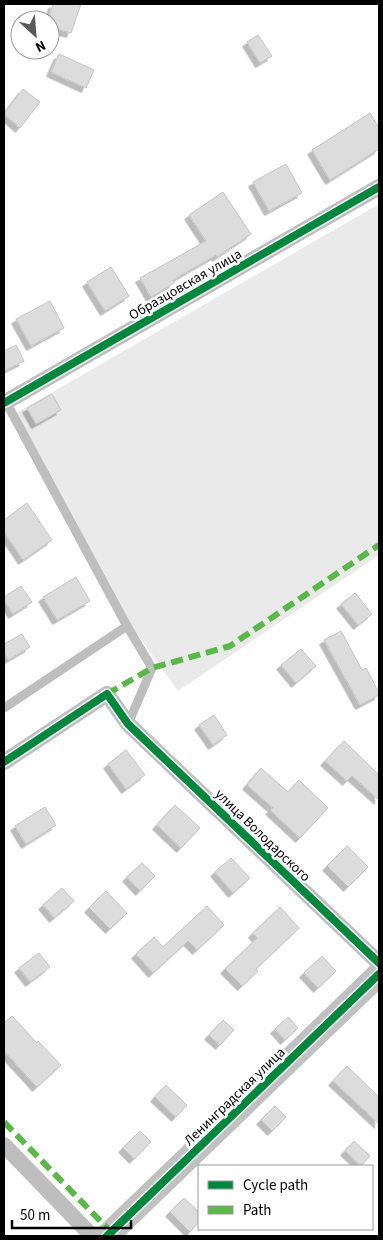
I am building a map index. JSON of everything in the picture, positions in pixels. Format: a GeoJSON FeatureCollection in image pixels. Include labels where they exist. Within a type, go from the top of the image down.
{"type":"FeatureCollection","features":[{"type":"Feature","properties":{"kind":"street","name":"Образцовская улица"},"geometry":{"type":"LineString","coordinates":[[5,403],[379,187]]}},
{"type":"Feature","properties":{"kind":"street","name":"улица Володарского"},"geometry":{"type":"LineString","coordinates":[[4,762],[107,694],[128,724],[379,963]]}},
{"type":"Feature","properties":{"kind":"street","name":"Ленинградская улица"},"geometry":{"type":"LineString","coordinates":[[107,1236],[379,974]]}},
{"type":"Feature","properties":{"kind":"street"},"geometry":{"type":"LineString","coordinates":[[4,1145],[92,1236]]}},
{"type":"Feature","properties":{"kind":"lane"},"geometry":{"type":"LineString","coordinates":[[5,403],[152,668],[128,724]]}},
{"type":"Feature","properties":{"kind":"lane"},"geometry":{"type":"LineString","coordinates":[[4,708],[127,626]]}},
{"type":"Feature","properties":{"kind":"shaded area"},"geometry":{"type":"Polygon","coordinates":[[[379,204],[379,555],[178,691],[127,620],[11,416],[379,204]]]}},
{"type":"Feature","properties":{"kind":"building"},"geometry":{"type":"Polygon","coordinates":[[[53,4],[81,4],[71,33],[60,30],[60,10],[51,10],[53,4]]]}},
{"type":"Feature","properties":{"kind":"building"},"geometry":{"type":"Polygon","coordinates":[[[258,35],[272,56],[260,63],[247,42],[258,35]]]}},
{"type":"Feature","properties":{"kind":"building"},"geometry":{"type":"Polygon","coordinates":[[[60,54],[94,70],[86,88],[51,72],[56,60],[60,60],[60,54]]]}},
{"type":"Feature","properties":{"kind":"building"},"geometry":{"type":"Polygon","coordinates":[[[23,89],[40,102],[20,128],[4,114],[23,89]]]}},
{"type":"Feature","properties":{"kind":"building"},"geometry":{"type":"Polygon","coordinates":[[[370,113],[379,128],[379,149],[330,180],[312,150],[370,113]]]}},
{"type":"Feature","properties":{"kind":"building"},"geometry":{"type":"Polygon","coordinates":[[[286,164],[302,193],[269,211],[253,182],[286,164]]]}},
{"type":"Feature","properties":{"kind":"building"},"geometry":{"type":"Polygon","coordinates":[[[223,192],[251,234],[217,257],[216,255],[173,280],[174,283],[151,297],[140,278],[206,241],[189,215],[223,192]]]}},
{"type":"Feature","properties":{"kind":"building"},"geometry":{"type":"Polygon","coordinates":[[[111,267],[129,296],[105,311],[87,282],[111,267]]]}},
{"type":"Feature","properties":{"kind":"building"},"geometry":{"type":"Polygon","coordinates":[[[50,301],[64,328],[31,346],[16,319],[50,301]]]}},
{"type":"Feature","properties":{"kind":"building"},"geometry":{"type":"Polygon","coordinates":[[[16,345],[24,361],[4,371],[4,351],[16,345]]]}},
{"type":"Feature","properties":{"kind":"building"},"geometry":{"type":"Polygon","coordinates":[[[52,394],[61,410],[36,424],[27,408],[52,394]]]}},
{"type":"Feature","properties":{"kind":"building"},"geometry":{"type":"Polygon","coordinates":[[[27,503],[52,540],[23,560],[4,532],[4,520],[27,503]]]}},
{"type":"Feature","properties":{"kind":"building"},"geometry":{"type":"Polygon","coordinates":[[[76,577],[90,601],[57,620],[43,597],[76,577]]]}},
{"type":"Feature","properties":{"kind":"building"},"geometry":{"type":"Polygon","coordinates":[[[21,586],[32,602],[13,614],[4,597],[21,586]]]}},
{"type":"Feature","properties":{"kind":"building"},"geometry":{"type":"Polygon","coordinates":[[[355,593],[372,614],[358,625],[341,604],[355,593]]]}},
{"type":"Feature","properties":{"kind":"building"},"geometry":{"type":"Polygon","coordinates":[[[341,631],[362,670],[366,668],[379,693],[379,695],[360,705],[324,640],[341,631]]]}},
{"type":"Feature","properties":{"kind":"building"},"geometry":{"type":"Polygon","coordinates":[[[22,634],[30,647],[8,660],[4,653],[4,644],[22,634]]]}},
{"type":"Feature","properties":{"kind":"building"},"geometry":{"type":"Polygon","coordinates":[[[301,649],[316,666],[296,683],[281,665],[301,649]]]}},
{"type":"Feature","properties":{"kind":"building"},"geometry":{"type":"Polygon","coordinates":[[[214,715],[227,735],[213,745],[199,725],[214,715]]]}},
{"type":"Feature","properties":{"kind":"building"},"geometry":{"type":"Polygon","coordinates":[[[344,741],[379,775],[379,800],[352,776],[347,781],[325,761],[344,741]]]}},
{"type":"Feature","properties":{"kind":"building"},"geometry":{"type":"Polygon","coordinates":[[[126,750],[145,775],[126,789],[108,764],[126,750]]]}},
{"type":"Feature","properties":{"kind":"building"},"geometry":{"type":"Polygon","coordinates":[[[261,768],[288,792],[299,780],[328,808],[300,838],[270,810],[273,808],[247,785],[261,768]]]}},
{"type":"Feature","properties":{"kind":"building"},"geometry":{"type":"Polygon","coordinates":[[[175,805],[200,828],[181,848],[157,825],[175,805]]]}},
{"type":"Feature","properties":{"kind":"building"},"geometry":{"type":"Polygon","coordinates":[[[45,807],[56,825],[26,844],[15,826],[45,807]]]}},
{"type":"Feature","properties":{"kind":"building"},"geometry":{"type":"Polygon","coordinates":[[[347,846],[368,867],[348,887],[327,866],[347,846]]]}},
{"type":"Feature","properties":{"kind":"building"},"geometry":{"type":"Polygon","coordinates":[[[231,858],[250,878],[233,893],[215,872],[231,858]]]}},
{"type":"Feature","properties":{"kind":"building"},"geometry":{"type":"Polygon","coordinates":[[[142,863],[155,876],[140,891],[127,877],[142,863]]]}},
{"type":"Feature","properties":{"kind":"building"},"geometry":{"type":"Polygon","coordinates":[[[62,888],[74,901],[54,918],[43,905],[62,888]]]}},
{"type":"Feature","properties":{"kind":"building"},"geometry":{"type":"Polygon","coordinates":[[[106,891],[127,913],[110,929],[89,908],[106,891]]]}},
{"type":"Feature","properties":{"kind":"building"},"geometry":{"type":"Polygon","coordinates":[[[207,906],[224,925],[197,950],[188,941],[153,973],[136,954],[154,937],[163,947],[207,906]]]}},
{"type":"Feature","properties":{"kind":"building"},"geometry":{"type":"Polygon","coordinates":[[[280,907],[299,928],[256,969],[258,971],[242,986],[225,969],[257,938],[253,933],[280,907]]]}},
{"type":"Feature","properties":{"kind":"building"},"geometry":{"type":"Polygon","coordinates":[[[39,953],[50,967],[30,982],[19,968],[39,953]]]}},
{"type":"Feature","properties":{"kind":"building"},"geometry":{"type":"Polygon","coordinates":[[[322,956],[336,971],[318,988],[304,973],[322,956]]]}},
{"type":"Feature","properties":{"kind":"building"},"geometry":{"type":"Polygon","coordinates":[[[12,1016],[61,1065],[37,1087],[4,1051],[4,1023],[12,1016]]]}},
{"type":"Feature","properties":{"kind":"building"},"geometry":{"type":"Polygon","coordinates":[[[288,1017],[298,1028],[285,1040],[275,1029],[288,1017]]]}},
{"type":"Feature","properties":{"kind":"building"},"geometry":{"type":"Polygon","coordinates":[[[223,1020],[234,1030],[220,1045],[209,1035],[223,1020]]]}},
{"type":"Feature","properties":{"kind":"building"},"geometry":{"type":"Polygon","coordinates":[[[347,1066],[379,1097],[379,1124],[333,1081],[347,1066]]]}},
{"type":"Feature","properties":{"kind":"building"},"geometry":{"type":"Polygon","coordinates":[[[166,1085],[187,1105],[176,1117],[155,1097],[166,1085]]]}},
{"type":"Feature","properties":{"kind":"building"},"geometry":{"type":"Polygon","coordinates":[[[275,1106],[286,1117],[272,1131],[261,1120],[275,1106]]]}},
{"type":"Feature","properties":{"kind":"building"},"geometry":{"type":"Polygon","coordinates":[[[140,1131],[151,1142],[134,1159],[123,1148],[140,1131]]]}},
{"type":"Feature","properties":{"kind":"building"},"geometry":{"type":"Polygon","coordinates":[[[354,1141],[370,1156],[360,1165],[345,1151],[354,1141]]]}},
{"type":"Feature","properties":{"kind":"building"},"geometry":{"type":"Polygon","coordinates":[[[184,1198],[198,1211],[198,1223],[190,1232],[170,1212],[184,1198]]]}},
{"type":"Feature","properties":{"kind":"marked path"},"geometry":{"type":"LineString","coordinates":[[107,694],[152,668],[230,646],[379,545]]}},
{"type":"Feature","properties":{"kind":"marked path"},"geometry":{"type":"LineString","coordinates":[[4,1122],[113,1234]]}},
{"type":"Feature","properties":{"kind":"cycle path"},"geometry":{"type":"LineString","coordinates":[[4,403],[379,187]]}},
{"type":"Feature","properties":{"kind":"cycle path"},"geometry":{"type":"LineString","coordinates":[[4,762],[107,694],[128,724],[379,963]]}},
{"type":"Feature","properties":{"kind":"cycle path"},"geometry":{"type":"LineString","coordinates":[[107,1236],[379,974]]}}]}
